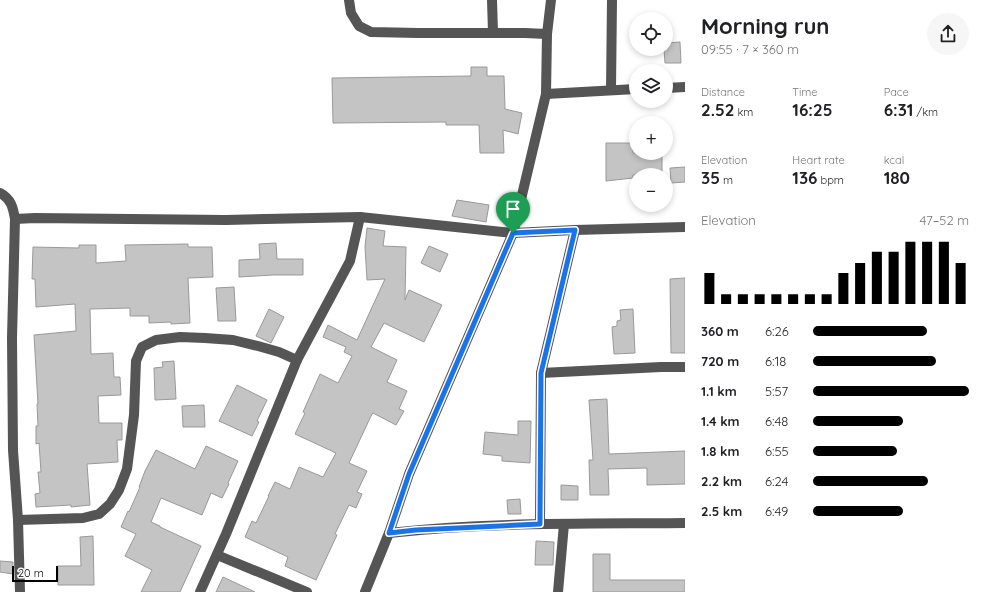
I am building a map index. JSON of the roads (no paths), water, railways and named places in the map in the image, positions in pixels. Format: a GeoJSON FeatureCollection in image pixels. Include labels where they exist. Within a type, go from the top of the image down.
{"type":"FeatureCollection","features":[{"type":"Feature","properties":{"kind":"street"},"geometry":{"type":"LineString","coordinates":[[350,0],[352,13],[359,26],[371,32],[493,32],[547,34]]}},
{"type":"Feature","properties":{"kind":"street"},"geometry":{"type":"LineString","coordinates":[[492,0],[493,32]]}},
{"type":"Feature","properties":{"kind":"street"},"geometry":{"type":"LineString","coordinates":[[365,592],[389,533],[409,474],[513,233],[546,94],[547,34],[551,0]]}},
{"type":"Feature","properties":{"kind":"street"},"geometry":{"type":"LineString","coordinates":[[611,89],[612,0]]}},
{"type":"Feature","properties":{"kind":"street"},"geometry":{"type":"LineString","coordinates":[[673,88],[685,87]]}},
{"type":"Feature","properties":{"kind":"street"},"geometry":{"type":"LineString","coordinates":[[546,94],[629,89]]}},
{"type":"Feature","properties":{"kind":"street"},"geometry":{"type":"LineString","coordinates":[[0,192],[6,196],[13,207],[15,219],[12,338],[13,450],[18,520],[20,592]]}},
{"type":"Feature","properties":{"kind":"street"},"geometry":{"type":"LineString","coordinates":[[200,592],[217,555],[297,360],[350,261],[360,217]]}},
{"type":"Feature","properties":{"kind":"street"},"geometry":{"type":"LineString","coordinates":[[15,219],[226,220],[360,217],[513,233],[685,227]]}},
{"type":"Feature","properties":{"kind":"street"},"geometry":{"type":"LineString","coordinates":[[540,524],[541,373],[575,230]]}},
{"type":"Feature","properties":{"kind":"street"},"geometry":{"type":"LineString","coordinates":[[18,520],[83,518],[99,514],[110,504],[119,490],[127,469],[134,416],[136,361],[142,347],[156,340],[180,337],[233,340],[279,352],[297,360]]}},
{"type":"Feature","properties":{"kind":"street"},"geometry":{"type":"LineString","coordinates":[[541,373],[685,367]]}},
{"type":"Feature","properties":{"kind":"street"},"geometry":{"type":"LineString","coordinates":[[389,533],[416,530],[540,524],[685,523]]}},
{"type":"Feature","properties":{"kind":"street"},"geometry":{"type":"LineString","coordinates":[[558,592],[564,524]]}},
{"type":"Feature","properties":{"kind":"street"},"geometry":{"type":"LineString","coordinates":[[217,555],[307,592]]}}]}
